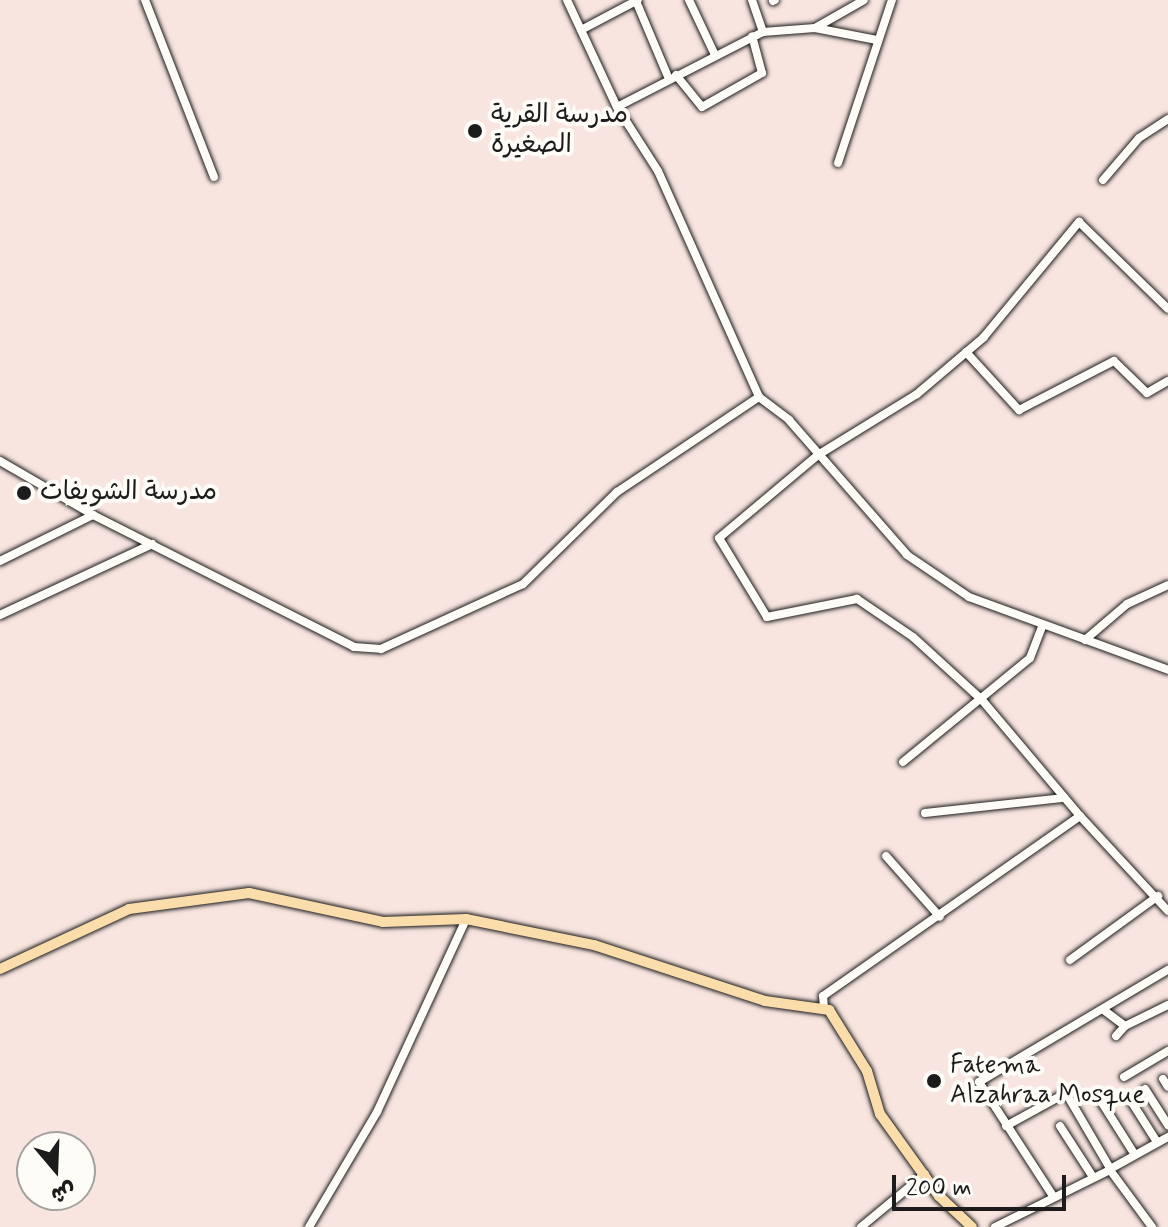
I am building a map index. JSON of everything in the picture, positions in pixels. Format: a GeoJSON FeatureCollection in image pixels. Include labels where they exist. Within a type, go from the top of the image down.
{"type":"FeatureCollection","features":[{"type":"Feature","properties":{"kind":"main road"},"geometry":{"type":"LineString","coordinates":[[0,969],[113,915],[227,894],[405,924],[466,919],[594,945],[765,1001],[824,1009],[867,1071],[880,1114],[925,1174],[972,1227]]}},
{"type":"Feature","properties":{"kind":"street"},"geometry":{"type":"LineString","coordinates":[[145,0],[214,177]]}},
{"type":"Feature","properties":{"kind":"street"},"geometry":{"type":"LineString","coordinates":[[567,0],[617,107],[658,171],[759,397],[818,455],[907,555],[969,597],[1042,627],[1168,670]]}},
{"type":"Feature","properties":{"kind":"street"},"geometry":{"type":"LineString","coordinates":[[689,0],[715,55]]}},
{"type":"Feature","properties":{"kind":"street"},"geometry":{"type":"LineString","coordinates":[[752,0],[763,32]]}},
{"type":"Feature","properties":{"kind":"street"},"geometry":{"type":"LineString","coordinates":[[815,28],[864,0]]}},
{"type":"Feature","properties":{"kind":"street"},"geometry":{"type":"LineString","coordinates":[[838,163],[892,0]]}},
{"type":"Feature","properties":{"kind":"street"},"geometry":{"type":"LineString","coordinates":[[581,30],[637,1],[672,77],[702,107],[762,73],[752,36]]}},
{"type":"Feature","properties":{"kind":"street"},"geometry":{"type":"LineString","coordinates":[[617,107],[763,32],[815,28],[877,40]]}},
{"type":"Feature","properties":{"kind":"street"},"geometry":{"type":"LineString","coordinates":[[1103,180],[1139,138],[1168,119]]}},
{"type":"Feature","properties":{"kind":"street"},"geometry":{"type":"LineString","coordinates":[[1168,309],[1079,222],[966,352],[917,394],[818,455],[719,538],[767,617],[857,599],[913,637],[982,700],[1080,816],[1162,896],[1168,911]]}},
{"type":"Feature","properties":{"kind":"street"},"geometry":{"type":"LineString","coordinates":[[966,352],[1019,410],[1114,361],[1147,393],[1168,381]]}},
{"type":"Feature","properties":{"kind":"street"},"geometry":{"type":"LineString","coordinates":[[0,461],[93,515],[354,647],[381,649],[523,584],[617,492],[759,397]]}},
{"type":"Feature","properties":{"kind":"street"},"geometry":{"type":"LineString","coordinates":[[0,561],[93,515]]}},
{"type":"Feature","properties":{"kind":"street"},"geometry":{"type":"LineString","coordinates":[[0,615],[152,544]]}},
{"type":"Feature","properties":{"kind":"street"},"geometry":{"type":"LineString","coordinates":[[1085,640],[1127,604],[1168,585]]}},
{"type":"Feature","properties":{"kind":"street"},"geometry":{"type":"LineString","coordinates":[[903,762],[1030,658],[1042,627]]}},
{"type":"Feature","properties":{"kind":"street"},"geometry":{"type":"LineString","coordinates":[[925,813],[1064,798]]}},
{"type":"Feature","properties":{"kind":"street"},"geometry":{"type":"LineString","coordinates":[[824,1009],[823,996],[940,917],[1080,816]]}},
{"type":"Feature","properties":{"kind":"street"},"geometry":{"type":"LineString","coordinates":[[886,856],[940,917]]}},
{"type":"Feature","properties":{"kind":"street"},"geometry":{"type":"LineString","coordinates":[[1070,960],[1162,896]]}},
{"type":"Feature","properties":{"kind":"street"},"geometry":{"type":"LineString","coordinates":[[309,1227],[377,1112],[466,919]]}},
{"type":"Feature","properties":{"kind":"street"},"geometry":{"type":"LineString","coordinates":[[1053,1196],[979,1082],[1105,1011],[1168,970]]}},
{"type":"Feature","properties":{"kind":"street"},"geometry":{"type":"LineString","coordinates":[[1116,1036],[1125,1026],[1168,1005]]}},
{"type":"Feature","properties":{"kind":"street"},"geometry":{"type":"LineString","coordinates":[[1105,1011],[1125,1026]]}},
{"type":"Feature","properties":{"kind":"street"},"geometry":{"type":"LineString","coordinates":[[1124,1077],[1168,1051]]}},
{"type":"Feature","properties":{"kind":"street"},"geometry":{"type":"LineString","coordinates":[[1145,1089],[1168,1125]]}},
{"type":"Feature","properties":{"kind":"street"},"geometry":{"type":"LineString","coordinates":[[1006,1126],[1066,1093],[1111,1169],[1152,1227]]}},
{"type":"Feature","properties":{"kind":"street"},"geometry":{"type":"LineString","coordinates":[[1099,1098],[1135,1155]]}},
{"type":"Feature","properties":{"kind":"street"},"geometry":{"type":"LineString","coordinates":[[1131,1101],[1157,1142]]}},
{"type":"Feature","properties":{"kind":"street"},"geometry":{"type":"LineString","coordinates":[[1060,1126],[1093,1177]]}},
{"type":"Feature","properties":{"kind":"street"},"geometry":{"type":"LineString","coordinates":[[995,1227],[1168,1137]]}},
{"type":"Feature","properties":{"kind":"street"},"geometry":{"type":"LineString","coordinates":[[861,1227],[925,1174]]}},
{"type":"Feature","properties":{"kind":"place","name":"مدرسة القرية الصغيرة"},"geometry":{"type":"Point","coordinates":[475,131]}},
{"type":"Feature","properties":{"kind":"place","name":"مدرسة الشويفات"},"geometry":{"type":"Point","coordinates":[24,493]}},
{"type":"Feature","properties":{"kind":"place","name":"Fatema Alzahraa Mosque"},"geometry":{"type":"Point","coordinates":[934,1081]}}]}
